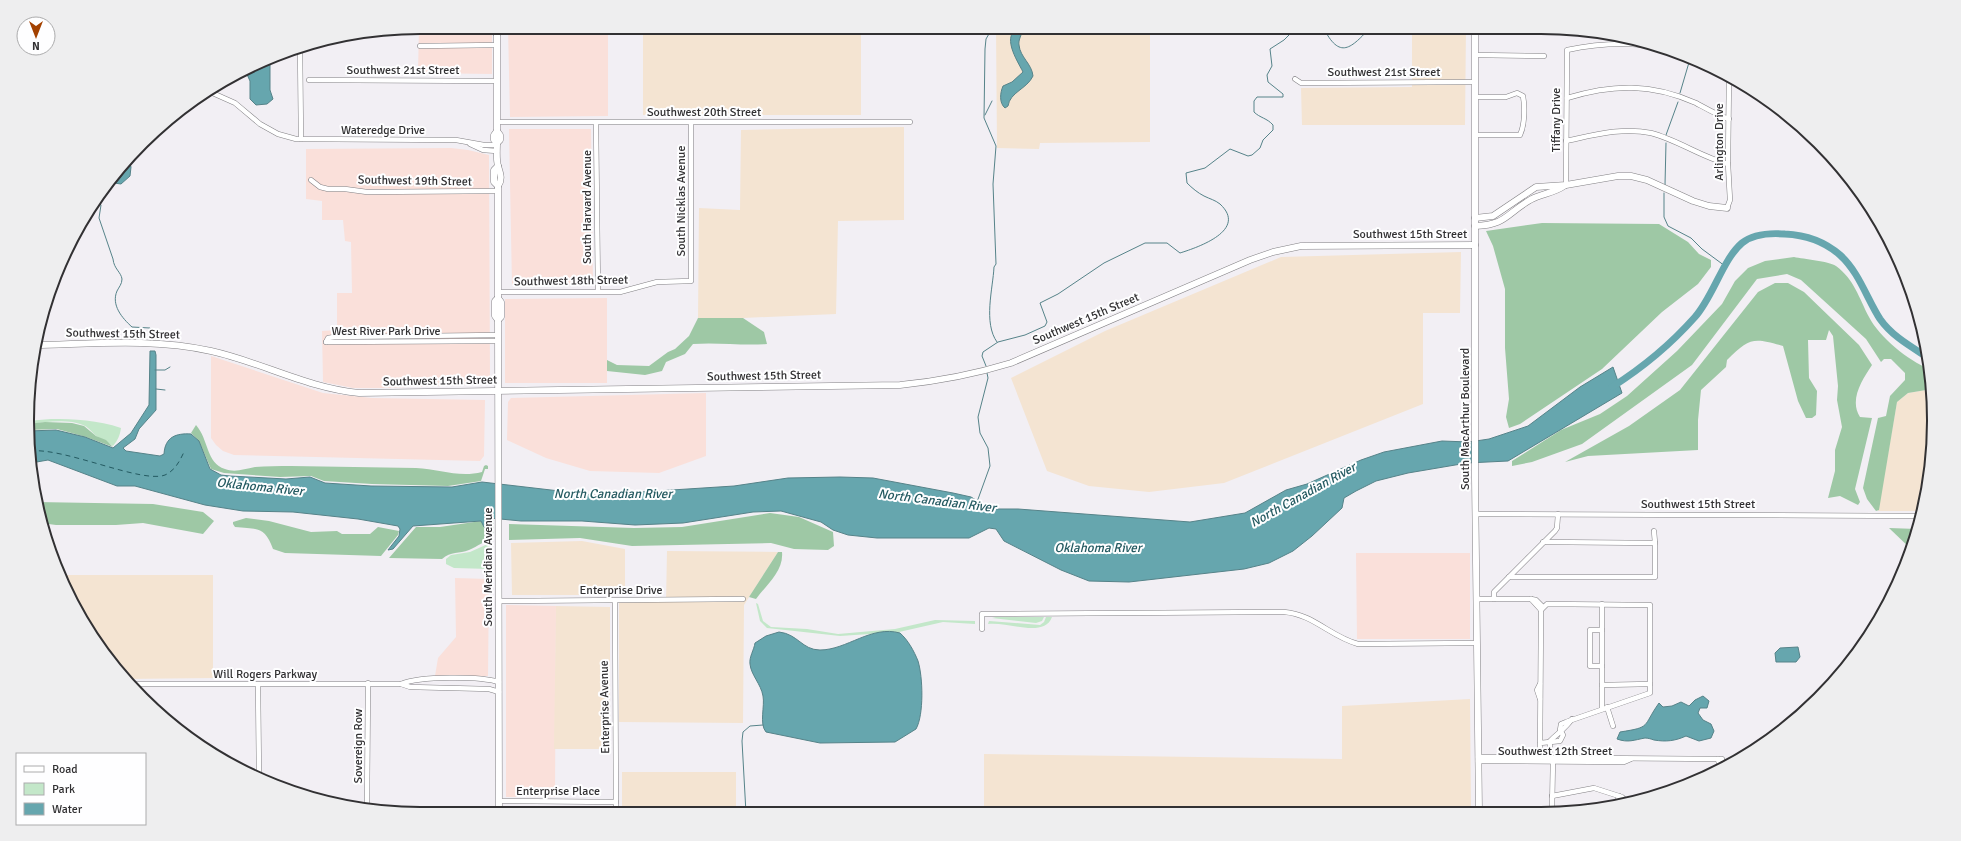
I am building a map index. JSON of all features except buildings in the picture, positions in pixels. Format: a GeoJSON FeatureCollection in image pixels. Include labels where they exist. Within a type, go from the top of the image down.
{"type":"FeatureCollection","features":[{"type":"Feature","properties":{"kind":"main road","name":"South Meridian Avenue"},"geometry":{"type":"LineString","coordinates":[[497,34],[497,131],[500,135],[500,140],[497,146],[498,166],[500,170],[500,182],[498,189],[498,295],[501,302],[501,316],[498,320],[499,807]]}},
{"type":"Feature","properties":{"kind":"main road","name":"South MacArthur Boulevard"},"geometry":{"type":"LineString","coordinates":[[1475,34],[1475,478],[1478,807]]}},
{"type":"Feature","properties":{"kind":"main road"},"geometry":{"type":"LineString","coordinates":[[1475,218],[1493,216],[1536,187],[1566,185],[1618,176],[1631,176],[1647,180],[1709,206],[1727,208]]}},
{"type":"Feature","properties":{"kind":"main road"},"geometry":{"type":"LineString","coordinates":[[1475,226],[1496,224],[1514,213],[1529,201],[1558,190],[1566,185]]}},
{"type":"Feature","properties":{"kind":"main road"},"geometry":{"type":"LineString","coordinates":[[1509,206],[1514,213]]}},
{"type":"Feature","properties":{"kind":"main road","name":"Southwest 15th Street"},"geometry":{"type":"LineString","coordinates":[[41,345],[162,344],[187,346],[228,356],[306,383],[341,392],[379,394],[900,385],[943,380],[1011,363],[1250,260],[1273,252],[1301,246],[1476,245]]}},
{"type":"Feature","properties":{"kind":"street","name":"Tiffany Drive"},"geometry":{"type":"LineString","coordinates":[[1566,185],[1567,50],[1601,45],[1630,44]]}},
{"type":"Feature","properties":{"kind":"street"},"geometry":{"type":"LineString","coordinates":[[420,46],[497,45]]}},
{"type":"Feature","properties":{"kind":"street"},"geometry":{"type":"LineString","coordinates":[[300,54],[301,139]]}},
{"type":"Feature","properties":{"kind":"street"},"geometry":{"type":"LineString","coordinates":[[1475,55],[1544,56]]}},
{"type":"Feature","properties":{"kind":"street","name":"Southwest 21st Street"},"geometry":{"type":"LineString","coordinates":[[1295,78],[1300,83],[1475,82]]}},
{"type":"Feature","properties":{"kind":"street","name":"Southwest 21st Street"},"geometry":{"type":"LineString","coordinates":[[308,80],[497,81]]}},
{"type":"Feature","properties":{"kind":"street","name":"Arlington Drive"},"geometry":{"type":"LineString","coordinates":[[1727,208],[1730,200],[1728,164],[1729,83]]}},
{"type":"Feature","properties":{"kind":"street"},"geometry":{"type":"LineString","coordinates":[[1567,98],[1592,90],[1616,87],[1645,88],[1682,98],[1695,103],[1718,116],[1729,119]]}},
{"type":"Feature","properties":{"kind":"street"},"geometry":{"type":"LineString","coordinates":[[1475,97],[1506,97],[1517,93],[1523,96],[1523,129],[1520,135],[1475,135]]}},
{"type":"Feature","properties":{"kind":"street","name":"Wateredge Drive"},"geometry":{"type":"LineString","coordinates":[[214,94],[236,103],[260,124],[278,134],[301,139],[465,141],[497,146]]}},
{"type":"Feature","properties":{"kind":"street","name":"Southwest 20th Street"},"geometry":{"type":"LineString","coordinates":[[497,122],[910,122]]}},
{"type":"Feature","properties":{"kind":"street","name":"South Nicklas Avenue"},"geometry":{"type":"LineString","coordinates":[[691,122],[691,281]]}},
{"type":"Feature","properties":{"kind":"street","name":"South Harvard Avenue"},"geometry":{"type":"LineString","coordinates":[[596,123],[598,292]]}},
{"type":"Feature","properties":{"kind":"street"},"geometry":{"type":"LineString","coordinates":[[1566,142],[1616,131],[1651,134],[1674,142],[1710,160],[1728,164]]}},
{"type":"Feature","properties":{"kind":"street","name":"Southwest 19th Street"},"geometry":{"type":"LineString","coordinates":[[311,180],[320,187],[328,189],[345,189],[367,192],[498,189]]}},
{"type":"Feature","properties":{"kind":"street","name":"Southwest 18th Street"},"geometry":{"type":"LineString","coordinates":[[498,295],[626,292],[657,282],[691,281]]}},
{"type":"Feature","properties":{"kind":"street"},"geometry":{"type":"LineString","coordinates":[[445,335],[445,342]]}},
{"type":"Feature","properties":{"kind":"street"},"geometry":{"type":"LineString","coordinates":[[467,335],[467,341]]}},
{"type":"Feature","properties":{"kind":"street","name":"West River Park Drive"},"geometry":{"type":"LineString","coordinates":[[467,335],[498,338],[445,342],[326,342],[328,338],[334,337],[467,335]]}},
{"type":"Feature","properties":{"kind":"street"},"geometry":{"type":"LineString","coordinates":[[387,336],[387,342]]}},
{"type":"Feature","properties":{"kind":"street","name":"Southwest 15th Street"},"geometry":{"type":"LineString","coordinates":[[1476,514],[1915,516]]}},
{"type":"Feature","properties":{"kind":"street"},"geometry":{"type":"LineString","coordinates":[[1494,599],[1494,592],[1556,528],[1558,514]]}},
{"type":"Feature","properties":{"kind":"street"},"geometry":{"type":"LineString","coordinates":[[1508,578],[1655,577],[1654,531]]}},
{"type":"Feature","properties":{"kind":"street"},"geometry":{"type":"LineString","coordinates":[[1543,542],[1655,543]]}},
{"type":"Feature","properties":{"kind":"street","name":"Enterprise Drive"},"geometry":{"type":"LineString","coordinates":[[498,601],[743,599]]}},
{"type":"Feature","properties":{"kind":"street"},"geometry":{"type":"LineString","coordinates":[[1477,599],[1531,599],[1542,608]]}},
{"type":"Feature","properties":{"kind":"street","name":"Enterprise Avenue"},"geometry":{"type":"LineString","coordinates":[[615,601],[616,807]]}},
{"type":"Feature","properties":{"kind":"street"},"geometry":{"type":"LineString","coordinates":[[1540,757],[1540,700],[1537,692],[1540,684],[1542,608],[1547,604],[1650,604],[1650,693],[1572,719],[1565,729],[1560,730],[1550,741],[1552,807]]}},
{"type":"Feature","properties":{"kind":"street"},"geometry":{"type":"LineString","coordinates":[[1602,604],[1602,709]]}},
{"type":"Feature","properties":{"kind":"street"},"geometry":{"type":"LineString","coordinates":[[982,629],[982,614],[1284,612],[1301,614],[1348,642],[1358,644],[1477,643]]}},
{"type":"Feature","properties":{"kind":"street"},"geometry":{"type":"LineString","coordinates":[[1602,630],[1590,630],[1590,666],[1602,666]]}},
{"type":"Feature","properties":{"kind":"street"},"geometry":{"type":"LineString","coordinates":[[438,679],[438,689]]}},
{"type":"Feature","properties":{"kind":"street","name":"Will Rogers Parkway"},"geometry":{"type":"LineString","coordinates":[[401,684],[410,680],[438,679],[488,679],[499,682]]}},
{"type":"Feature","properties":{"kind":"street"},"geometry":{"type":"LineString","coordinates":[[454,679],[454,689]]}},
{"type":"Feature","properties":{"kind":"street","name":"Will Rogers Parkway"},"geometry":{"type":"LineString","coordinates":[[138,684],[368,683],[401,684],[410,687],[438,689],[489,689],[499,692]]}},
{"type":"Feature","properties":{"kind":"street","name":"Sovereign Row"},"geometry":{"type":"LineString","coordinates":[[367,804],[368,683]]}},
{"type":"Feature","properties":{"kind":"street"},"geometry":{"type":"LineString","coordinates":[[258,684],[259,771]]}},
{"type":"Feature","properties":{"kind":"street"},"geometry":{"type":"LineString","coordinates":[[1602,685],[1650,684]]}},
{"type":"Feature","properties":{"kind":"street"},"geometry":{"type":"LineString","coordinates":[[1607,707],[1613,726]]}},
{"type":"Feature","properties":{"kind":"street"},"geometry":{"type":"LineString","coordinates":[[1540,743],[1550,743]]}},
{"type":"Feature","properties":{"kind":"street","name":"Southwest 12th Street"},"geometry":{"type":"LineString","coordinates":[[1478,759],[1540,757],[1551,759]]}},
{"type":"Feature","properties":{"kind":"street","name":"Southwest 12th Street"},"geometry":{"type":"LineString","coordinates":[[1478,759],[1551,759],[1624,762],[1631,759],[1720,759],[1720,762]]}},
{"type":"Feature","properties":{"kind":"street"},"geometry":{"type":"LineString","coordinates":[[1552,796],[1594,788],[1619,796],[1622,799]]}},
{"type":"Feature","properties":{"kind":"street","name":"Enterprise Place"},"geometry":{"type":"LineString","coordinates":[[499,801],[616,802]]}},
{"type":"Feature","properties":{"kind":"shaded area"},"geometry":{"type":"Polygon","coordinates":[[[419,34],[492,34],[492,74],[418,73],[419,34]]]}},
{"type":"Feature","properties":{"kind":"shaded area"},"geometry":{"type":"Polygon","coordinates":[[[508,34],[608,34],[608,116],[510,117],[508,34]]]}},
{"type":"Feature","properties":{"kind":"shaded area"},"geometry":{"type":"Polygon","coordinates":[[[643,34],[861,34],[861,115],[643,115],[643,34]]]}},
{"type":"Feature","properties":{"kind":"shaded area"},"geometry":{"type":"Polygon","coordinates":[[[996,34],[1150,34],[1150,142],[1040,143],[1039,149],[997,148],[996,34]]]}},
{"type":"Feature","properties":{"kind":"shaded area"},"geometry":{"type":"Polygon","coordinates":[[[1412,34],[1466,34],[1465,125],[1302,125],[1301,88],[1412,87],[1412,34]]]}},
{"type":"Feature","properties":{"kind":"shaded area"},"geometry":{"type":"Polygon","coordinates":[[[904,127],[904,220],[838,221],[836,314],[743,318],[698,318],[699,208],[740,210],[741,130],[904,127]]]}},
{"type":"Feature","properties":{"kind":"shaded area"},"geometry":{"type":"Polygon","coordinates":[[[509,129],[591,129],[593,285],[512,285],[509,129]]]}},
{"type":"Feature","properties":{"kind":"shaded area"},"geometry":{"type":"Polygon","coordinates":[[[451,148],[489,155],[490,378],[481,384],[386,388],[353,388],[323,382],[322,331],[337,330],[337,293],[352,293],[351,242],[345,241],[343,220],[322,220],[322,201],[306,199],[306,149],[451,148]]]}},
{"type":"Feature","properties":{"kind":"shaded area"},"geometry":{"type":"Polygon","coordinates":[[[1461,252],[1460,313],[1423,313],[1423,404],[1224,483],[1149,492],[1089,486],[1047,471],[1011,378],[1105,331],[1281,257],[1461,252]]]}},
{"type":"Feature","properties":{"kind":"shaded area"},"geometry":{"type":"Polygon","coordinates":[[[607,298],[607,383],[505,383],[505,299],[607,298]]]}},
{"type":"Feature","properties":{"kind":"shaded area"},"geometry":{"type":"Polygon","coordinates":[[[211,356],[323,393],[372,398],[485,400],[484,456],[480,461],[234,455],[223,451],[211,438],[211,356]]]}},
{"type":"Feature","properties":{"kind":"shaded area"},"geometry":{"type":"Polygon","coordinates":[[[1926,390],[1926,446],[1924,471],[1916,511],[1878,511],[1897,402],[1908,393],[1926,390]]]}},
{"type":"Feature","properties":{"kind":"shaded area"},"geometry":{"type":"Polygon","coordinates":[[[706,393],[706,456],[659,473],[590,471],[546,458],[507,440],[508,402],[511,398],[706,393]]]}},
{"type":"Feature","properties":{"kind":"shaded area"},"geometry":{"type":"Polygon","coordinates":[[[582,541],[625,549],[625,595],[512,595],[511,543],[582,541]]]}},
{"type":"Feature","properties":{"kind":"shaded area"},"geometry":{"type":"Polygon","coordinates":[[[667,551],[778,552],[744,605],[743,723],[619,722],[619,602],[666,602],[667,551]]]}},
{"type":"Feature","properties":{"kind":"shaded area"},"geometry":{"type":"Polygon","coordinates":[[[1356,553],[1470,553],[1470,639],[1357,639],[1356,553]]]}},
{"type":"Feature","properties":{"kind":"shaded area"},"geometry":{"type":"Polygon","coordinates":[[[66,575],[213,575],[213,678],[133,679],[99,635],[86,614],[66,575]]]}},
{"type":"Feature","properties":{"kind":"shaded area"},"geometry":{"type":"Polygon","coordinates":[[[455,578],[489,579],[488,676],[435,676],[438,658],[456,637],[455,578]]]}},
{"type":"Feature","properties":{"kind":"shaded area"},"geometry":{"type":"Polygon","coordinates":[[[506,605],[556,606],[555,797],[506,797],[506,605]]]}},
{"type":"Feature","properties":{"kind":"shaded area"},"geometry":{"type":"Polygon","coordinates":[[[556,606],[610,607],[610,749],[554,749],[556,606]]]}},
{"type":"Feature","properties":{"kind":"shaded area"},"geometry":{"type":"Polygon","coordinates":[[[1470,699],[1471,807],[984,807],[984,754],[1342,759],[1342,706],[1470,699]]]}},
{"type":"Feature","properties":{"kind":"shaded area"},"geometry":{"type":"Polygon","coordinates":[[[622,772],[736,772],[736,807],[622,807],[622,772]]]}},
{"type":"Feature","properties":{"kind":"green space"},"geometry":{"type":"Polygon","coordinates":[[[1542,223],[1659,224],[1688,242],[1699,254],[1711,260],[1711,267],[1698,284],[1662,312],[1602,369],[1520,424],[1509,428],[1506,417],[1509,399],[1505,348],[1505,289],[1493,246],[1486,231],[1542,223]]]}},
{"type":"Feature","properties":{"kind":"green space"},"geometry":{"type":"Polygon","coordinates":[[[1794,257],[1822,261],[1836,266],[1852,283],[1869,317],[1880,333],[1895,348],[1923,366],[1926,390],[1908,393],[1897,402],[1879,510],[1876,511],[1867,499],[1863,488],[1878,418],[1886,416],[1890,396],[1905,380],[1905,373],[1891,359],[1884,359],[1881,362],[1866,339],[1801,280],[1787,274],[1757,279],[1692,365],[1582,444],[1532,462],[1512,466],[1512,461],[1561,430],[1600,414],[1627,396],[1677,351],[1722,304],[1735,281],[1748,268],[1765,261],[1794,257]]]}},
{"type":"Feature","properties":{"kind":"green space"},"geometry":{"type":"Polygon","coordinates":[[[1775,283],[1788,283],[1804,292],[1859,345],[1872,365],[1864,377],[1856,397],[1857,410],[1860,417],[1872,418],[1855,489],[1860,502],[1858,505],[1840,496],[1828,498],[1835,471],[1835,450],[1842,427],[1837,400],[1838,386],[1833,336],[1829,330],[1826,340],[1808,340],[1809,378],[1817,391],[1816,415],[1812,418],[1806,418],[1798,401],[1783,346],[1765,341],[1752,341],[1734,353],[1727,360],[1726,367],[1701,390],[1698,420],[1698,450],[1588,456],[1565,462],[1629,426],[1680,390],[1758,292],[1775,283]]]}},
{"type":"Feature","properties":{"kind":"green space"},"geometry":{"type":"Polygon","coordinates":[[[698,318],[743,318],[764,332],[767,344],[693,344],[685,354],[666,362],[662,371],[645,375],[607,371],[607,360],[617,365],[649,366],[668,352],[675,349],[689,336],[698,318]]]}},
{"type":"Feature","properties":{"kind":"green space"},"geometry":{"type":"Polygon","coordinates":[[[51,419],[86,420],[121,428],[113,446],[95,435],[83,425],[62,421],[34,423],[34,420],[51,419]]]}},
{"type":"Feature","properties":{"kind":"green space"},"geometry":{"type":"Polygon","coordinates":[[[34,423],[72,423],[84,426],[96,436],[106,440],[113,447],[86,437],[57,429],[34,430],[34,423]]]}},
{"type":"Feature","properties":{"kind":"green space"},"geometry":{"type":"Polygon","coordinates":[[[196,425],[214,462],[229,470],[236,471],[255,467],[273,466],[385,467],[416,468],[457,474],[474,474],[482,472],[484,466],[486,465],[488,466],[488,469],[485,469],[481,481],[448,486],[372,484],[324,481],[311,476],[280,477],[224,473],[211,469],[199,441],[191,433],[196,425]]]}},
{"type":"Feature","properties":{"kind":"green space"},"geometry":{"type":"Polygon","coordinates":[[[42,502],[153,504],[203,512],[214,521],[203,534],[143,523],[116,525],[48,524],[42,502]]]}},
{"type":"Feature","properties":{"kind":"green space"},"geometry":{"type":"Polygon","coordinates":[[[770,513],[799,517],[833,532],[834,546],[828,550],[794,549],[771,543],[632,546],[580,538],[509,540],[509,524],[634,528],[682,527],[770,513]]]}},
{"type":"Feature","properties":{"kind":"green space"},"geometry":{"type":"Polygon","coordinates":[[[246,518],[269,521],[311,532],[337,531],[342,534],[370,534],[378,527],[399,531],[398,535],[381,556],[285,553],[273,549],[267,537],[260,530],[235,527],[233,524],[233,522],[246,518]]]}},
{"type":"Feature","properties":{"kind":"green space"},"geometry":{"type":"Polygon","coordinates":[[[490,519],[494,520],[493,539],[469,550],[445,556],[442,559],[389,558],[416,527],[440,527],[481,521],[484,527],[488,529],[490,528],[490,519]]]}},
{"type":"Feature","properties":{"kind":"green space"},"geometry":{"type":"Polygon","coordinates":[[[1889,528],[1911,529],[1906,544],[1889,528]]]}},
{"type":"Feature","properties":{"kind":"green space"},"geometry":{"type":"Polygon","coordinates":[[[490,543],[490,569],[454,568],[446,564],[446,559],[451,555],[470,552],[490,543]]]}},
{"type":"Feature","properties":{"kind":"green space"},"geometry":{"type":"Polygon","coordinates":[[[778,552],[782,552],[782,559],[774,577],[756,599],[749,597],[778,552]]]}},
{"type":"Feature","properties":{"kind":"green space"},"geometry":{"type":"Polygon","coordinates":[[[756,603],[758,604],[763,621],[771,627],[807,629],[838,634],[895,629],[935,620],[975,621],[975,624],[943,622],[899,632],[840,636],[767,628],[760,621],[756,603]]]}},
{"type":"Feature","properties":{"kind":"green space"},"geometry":{"type":"Polygon","coordinates":[[[1044,617],[1042,621],[1036,623],[992,618],[1044,617]]]}},
{"type":"Feature","properties":{"kind":"green space"},"geometry":{"type":"Polygon","coordinates":[[[1046,617],[1052,617],[1048,623],[1041,627],[1033,628],[988,624],[989,621],[1040,625],[1044,622],[1046,617]]]}},
{"type":"Feature","properties":{"kind":"water"},"geometry":{"type":"Polygon","coordinates":[[[1012,34],[1021,34],[1019,41],[1020,49],[1031,68],[1033,76],[1027,84],[1012,97],[1008,106],[1005,108],[1001,98],[1003,86],[1012,82],[1023,72],[1014,55],[1011,36],[1012,34]]]}},
{"type":"Feature","properties":{"kind":"water"},"geometry":{"type":"Polygon","coordinates":[[[270,64],[270,90],[273,99],[267,104],[256,105],[250,99],[250,81],[247,75],[270,64]]]}},
{"type":"Feature","properties":{"kind":"water"},"geometry":{"type":"Polygon","coordinates":[[[131,165],[130,176],[121,184],[116,183],[131,165]]]}},
{"type":"Feature","properties":{"kind":"water","name":"Oklahoma River"},"geometry":{"type":"Polygon","coordinates":[[[150,351],[155,351],[156,410],[139,429],[135,439],[123,448],[126,451],[160,456],[164,454],[165,448],[172,437],[181,434],[191,434],[199,441],[210,469],[221,475],[286,479],[310,477],[325,483],[371,486],[452,487],[482,482],[594,495],[734,486],[788,478],[873,478],[971,497],[991,509],[1018,509],[1190,522],[1245,513],[1286,490],[1307,484],[1361,460],[1384,452],[1442,441],[1469,442],[1489,439],[1528,426],[1580,387],[1613,367],[1622,393],[1508,461],[1467,463],[1408,473],[1376,481],[1344,498],[1342,508],[1312,536],[1293,551],[1269,563],[1244,569],[1129,582],[1089,581],[1061,570],[1004,541],[996,529],[989,528],[969,538],[877,538],[848,535],[833,530],[821,522],[781,511],[753,512],[683,523],[635,525],[582,521],[521,521],[490,518],[490,528],[488,529],[484,527],[481,521],[413,526],[393,549],[388,550],[399,536],[400,529],[398,526],[358,519],[293,512],[243,511],[205,505],[135,486],[117,486],[48,460],[36,462],[34,431],[56,430],[85,437],[113,448],[131,433],[149,405],[150,351]]]}},
{"type":"Feature","properties":{"kind":"water"},"geometry":{"type":"Polygon","coordinates":[[[889,631],[900,633],[913,650],[920,668],[922,696],[919,723],[916,729],[895,742],[820,743],[766,732],[763,724],[763,696],[751,668],[750,659],[755,643],[766,636],[779,632],[791,636],[804,645],[820,650],[840,646],[879,632],[889,631]]]}},
{"type":"Feature","properties":{"kind":"water"},"geometry":{"type":"Polygon","coordinates":[[[1798,647],[1800,657],[1796,662],[1776,662],[1775,653],[1780,648],[1798,647]]]}},
{"type":"Feature","properties":{"kind":"water"},"geometry":{"type":"Polygon","coordinates":[[[1703,696],[1709,701],[1707,708],[1700,708],[1698,713],[1703,720],[1711,724],[1714,731],[1711,738],[1699,741],[1686,736],[1666,741],[1645,738],[1628,741],[1617,739],[1620,732],[1637,729],[1645,725],[1659,703],[1663,707],[1672,706],[1681,702],[1689,706],[1695,700],[1703,696]]]}},
{"type":"Feature","properties":{"kind":"waterway"},"geometry":{"type":"LineString","coordinates":[[989,34],[986,39],[985,49],[984,118],[996,146],[993,184],[996,264],[994,267],[990,305],[990,325],[997,342]]}},
{"type":"Feature","properties":{"kind":"waterway"},"geometry":{"type":"LineString","coordinates":[[986,366],[982,356],[983,352],[998,342],[1025,335],[1045,326],[1047,322],[1040,303],[1058,294],[1104,263],[1145,243],[1167,243],[1180,253],[1208,242],[1218,236],[1225,229],[1228,222],[1227,213],[1216,201],[1193,189],[1187,183],[1186,173],[1205,168],[1230,149],[1248,156],[1252,155],[1260,148],[1263,140],[1273,130],[1273,125],[1254,112],[1254,101],[1257,97],[1283,97],[1283,94],[1268,82],[1267,75],[1272,66],[1270,49],[1284,40],[1289,34]]}},
{"type":"Feature","properties":{"kind":"waterway"},"geometry":{"type":"LineString","coordinates":[[1327,34],[1335,44],[1346,48],[1352,45],[1364,34]]}},
{"type":"Feature","properties":{"kind":"waterway"},"geometry":{"type":"LineString","coordinates":[[1680,93],[1689,63]]}},
{"type":"Feature","properties":{"kind":"waterway"},"geometry":{"type":"LineString","coordinates":[[985,115],[992,101]]}},
{"type":"Feature","properties":{"kind":"waterway"},"geometry":{"type":"LineString","coordinates":[[1666,135],[1678,102]]}},
{"type":"Feature","properties":{"kind":"waterway"},"geometry":{"type":"LineString","coordinates":[[1665,185],[1666,143]]}},
{"type":"Feature","properties":{"kind":"waterway"},"geometry":{"type":"LineString","coordinates":[[1664,193],[1664,217],[1668,226],[1691,238],[1702,249],[1725,266]]}},
{"type":"Feature","properties":{"kind":"waterway"},"geometry":{"type":"LineString","coordinates":[[100,204],[99,218],[115,265],[122,279],[115,301],[118,311],[132,327],[150,328],[153,334]]}},
{"type":"Feature","properties":{"kind":"waterway","name":"North Canadian River"},"geometry":{"type":"LineString","coordinates":[[1612,387],[1656,355],[1695,317],[1707,299],[1729,258],[1742,243],[1757,236],[1769,234],[1808,237],[1821,242],[1834,250],[1852,269],[1875,311],[1890,331],[1921,353]]}},
{"type":"Feature","properties":{"kind":"waterway"},"geometry":{"type":"LineString","coordinates":[[155,370],[165,370],[170,367]]}},
{"type":"Feature","properties":{"kind":"waterway"},"geometry":{"type":"LineString","coordinates":[[977,502],[990,466],[988,448],[980,433],[978,417],[988,378],[987,373]]}},
{"type":"Feature","properties":{"kind":"waterway"},"geometry":{"type":"LineString","coordinates":[[156,389],[165,390]]}},
{"type":"Feature","properties":{"kind":"waterway"},"geometry":{"type":"LineString","coordinates":[[746,807],[742,741],[743,732],[750,726],[763,725]]}},
{"type":"Feature","properties":{"kind":"ferry route"},"geometry":{"type":"LineString","coordinates":[[35,451],[62,454],[121,470],[154,476],[169,473],[177,464],[185,450]]}}]}
